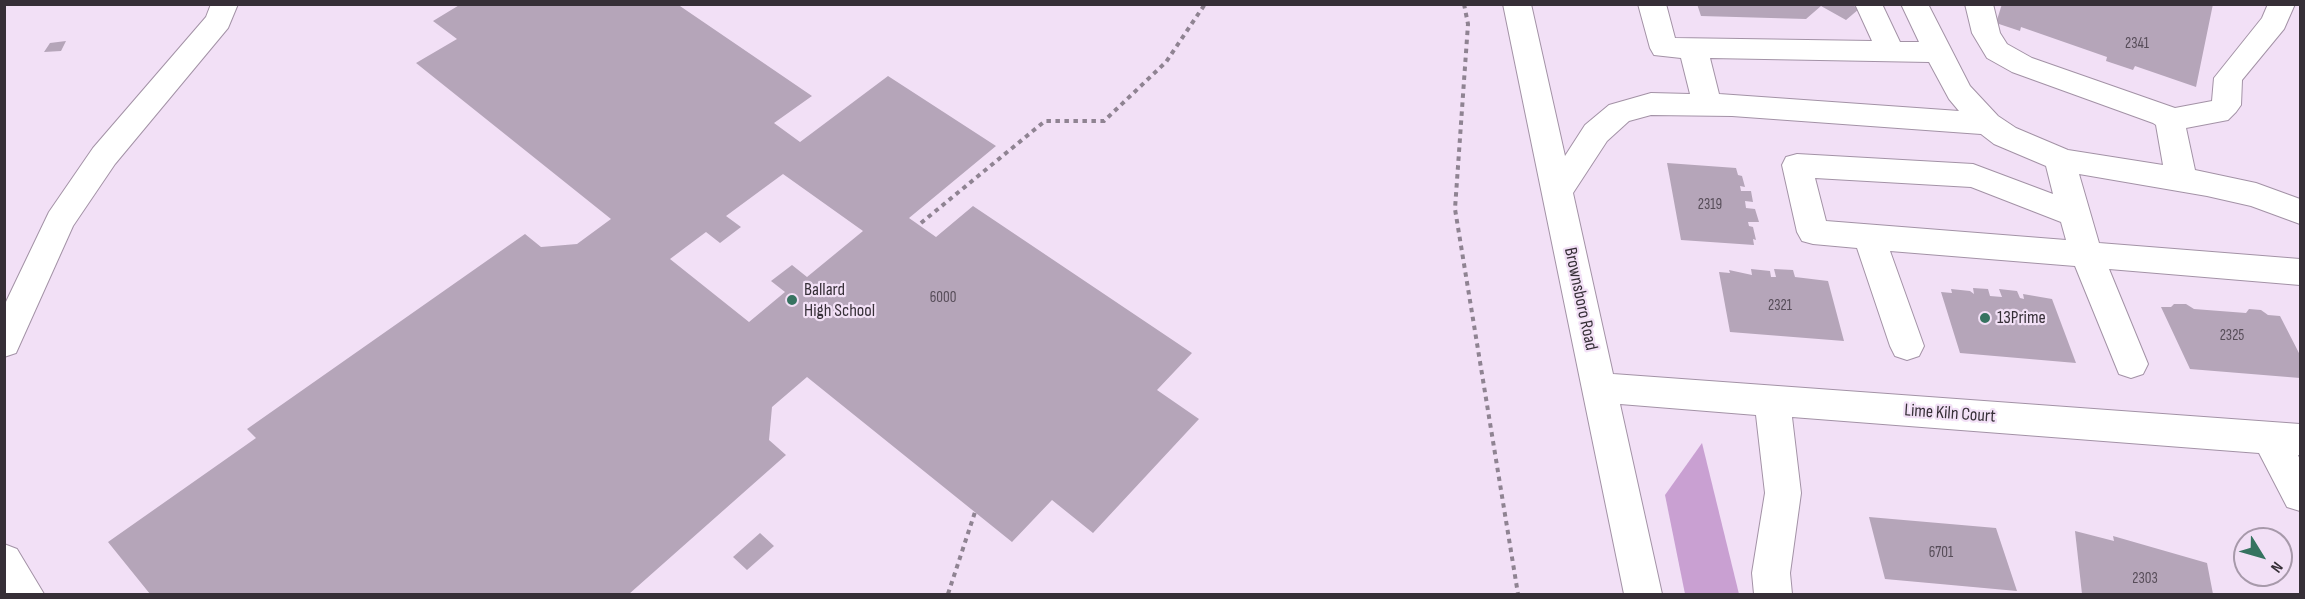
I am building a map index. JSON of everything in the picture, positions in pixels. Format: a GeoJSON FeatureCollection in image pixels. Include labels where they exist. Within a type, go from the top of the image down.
{"type":"FeatureCollection","features":[{"type":"Feature","properties":{"kind":"street"},"geometry":{"type":"LineString","coordinates":[[4,343],[60,221],[104,156],[218,21],[225,4]]}},
{"type":"Feature","properties":{"kind":"street","name":"Brownsboro Road"},"geometry":{"type":"LineString","coordinates":[[1517,4],[1643,594]]}},
{"type":"Feature","properties":{"kind":"street"},"geometry":{"type":"LineString","coordinates":[[1652,4],[1665,48],[1938,52]]}},
{"type":"Feature","properties":{"kind":"street"},"geometry":{"type":"LineString","coordinates":[[1868,4],[1891,52]]}},
{"type":"Feature","properties":{"kind":"street"},"geometry":{"type":"LineString","coordinates":[[1914,4],[1959,92],[1988,124],[2022,145],[2059,159],[2256,195],[2300,213]]}},
{"type":"Feature","properties":{"kind":"street"},"geometry":{"type":"LineString","coordinates":[[1978,4],[1986,33],[1997,51],[2022,65],[2163,115],[2170,120],[2181,180]]}},
{"type":"Feature","properties":{"kind":"street"},"geometry":{"type":"LineString","coordinates":[[2170,120],[2218,112],[2226,105],[2228,78],[2274,22],[2282,4]]}},
{"type":"Feature","properties":{"kind":"street"},"geometry":{"type":"LineString","coordinates":[[1693,48],[1707,105]]}},
{"type":"Feature","properties":{"kind":"street"},"geometry":{"type":"LineString","coordinates":[[1557,192],[1596,133],[1619,114],[1651,104],[1707,105],[1988,124]]}},
{"type":"Feature","properties":{"kind":"street"},"geometry":{"type":"LineString","coordinates":[[2059,159],[2086,253],[2131,364]]}},
{"type":"Feature","properties":{"kind":"street"},"geometry":{"type":"LineString","coordinates":[[2074,214],[1973,176],[1797,165],[1813,232],[2301,272]]}},
{"type":"Feature","properties":{"kind":"street"},"geometry":{"type":"LineString","coordinates":[[1869,237],[1907,346]]}},
{"type":"Feature","properties":{"kind":"street","name":"Lime Kiln Court"},"geometry":{"type":"LineString","coordinates":[[1599,388],[2285,439]]}},
{"type":"Feature","properties":{"kind":"street"},"geometry":{"type":"LineString","coordinates":[[1772,401],[1783,493],[1772,573],[1773,594]]}},
{"type":"Feature","properties":{"kind":"street"},"geometry":{"type":"LineString","coordinates":[[2285,439],[2301,495]]}},
{"type":"Feature","properties":{"kind":"street"},"geometry":{"type":"LineString","coordinates":[[4,561],[25,594]]}},
{"type":"Feature","properties":{"kind":"path"},"geometry":{"type":"LineString","coordinates":[[921,223],[1045,121],[1104,121],[1166,62],[1205,4]]}},
{"type":"Feature","properties":{"kind":"path"},"geometry":{"type":"LineString","coordinates":[[1464,4],[1468,24],[1455,209],[1518,594]]}},
{"type":"Feature","properties":{"kind":"path"},"geometry":{"type":"LineString","coordinates":[[948,594],[976,509]]}},
{"type":"Feature","properties":{"kind":"shaded area"},"geometry":{"type":"Polygon","coordinates":[[[1702,443],[1739,594],[1685,594],[1665,495],[1702,443]]]}},
{"type":"Feature","properties":{"kind":"building"},"geometry":{"type":"Polygon","coordinates":[[[461,4],[677,4],[812,96],[774,123],[800,142],[888,76],[996,146],[909,218],[936,237],[973,206],[1192,353],[1157,390],[1199,419],[1093,533],[1052,500],[1012,542],[807,377],[772,407],[769,440],[786,455],[629,594],[150,594],[108,542],[256,438],[247,429],[525,234],[541,247],[577,244],[611,219],[416,63],[457,39],[433,21],[461,4]],[[783,174],[726,216],[741,227],[720,243],[706,232],[670,259],[749,322],[785,292],[771,281],[792,265],[807,277],[863,231],[783,174]]]}},
{"type":"Feature","properties":{"kind":"building"},"geometry":{"type":"Polygon","coordinates":[[[1697,4],[1851,4],[1859,9],[1846,20],[1821,6],[1806,19],[1701,16],[1697,4]]]}},
{"type":"Feature","properties":{"kind":"building"},"geometry":{"type":"Polygon","coordinates":[[[2002,4],[2213,4],[2196,87],[2135,66],[2133,70],[2106,61],[2107,57],[2021,27],[2020,31],[1996,23],[2002,4]]]}},
{"type":"Feature","properties":{"kind":"building"},"geometry":{"type":"Polygon","coordinates":[[[66,41],[61,51],[44,52],[50,43],[66,41]]]}},
{"type":"Feature","properties":{"kind":"building"},"geometry":{"type":"Polygon","coordinates":[[[1667,163],[1736,168],[1738,175],[1742,176],[1745,187],[1740,186],[1741,191],[1751,191],[1753,202],[1745,201],[1746,208],[1755,209],[1759,222],[1748,222],[1749,226],[1753,227],[1756,240],[1753,239],[1754,245],[1681,240],[1667,163]]]}},
{"type":"Feature","properties":{"kind":"building"},"geometry":{"type":"Polygon","coordinates":[[[1751,269],[1770,271],[1771,277],[1776,277],[1774,269],[1793,270],[1795,277],[1828,281],[1844,341],[1730,332],[1719,272],[1730,273],[1729,270],[1752,275],[1751,269]]]}},
{"type":"Feature","properties":{"kind":"building"},"geometry":{"type":"Polygon","coordinates":[[[1973,288],[1988,289],[1990,296],[2002,297],[1999,289],[2017,291],[2020,298],[2024,299],[2023,294],[2052,299],[2076,363],[1960,353],[1941,292],[1952,293],[1951,289],[1970,291],[1974,294],[1973,288]]]}},
{"type":"Feature","properties":{"kind":"building"},"geometry":{"type":"Polygon","coordinates":[[[2174,304],[2186,304],[2194,309],[2246,313],[2249,309],[2261,310],[2268,315],[2280,316],[2300,355],[2300,378],[2190,369],[2161,307],[2171,307],[2174,304]]]}},
{"type":"Feature","properties":{"kind":"building"},"geometry":{"type":"Polygon","coordinates":[[[1869,517],[1996,528],[2017,591],[1885,579],[1869,517]]]}},
{"type":"Feature","properties":{"kind":"building"},"geometry":{"type":"Polygon","coordinates":[[[2075,531],[2114,541],[2113,536],[2207,563],[2213,594],[2082,594],[2075,531]]]}},
{"type":"Feature","properties":{"kind":"building"},"geometry":{"type":"Polygon","coordinates":[[[760,533],[774,546],[747,570],[733,557],[760,533]]]}},
{"type":"Feature","properties":{"kind":"place","name":"Ballard High School"},"geometry":{"type":"Point","coordinates":[792,300]}},
{"type":"Feature","properties":{"kind":"place","name":"13Prime"},"geometry":{"type":"Point","coordinates":[1985,318]}}]}
